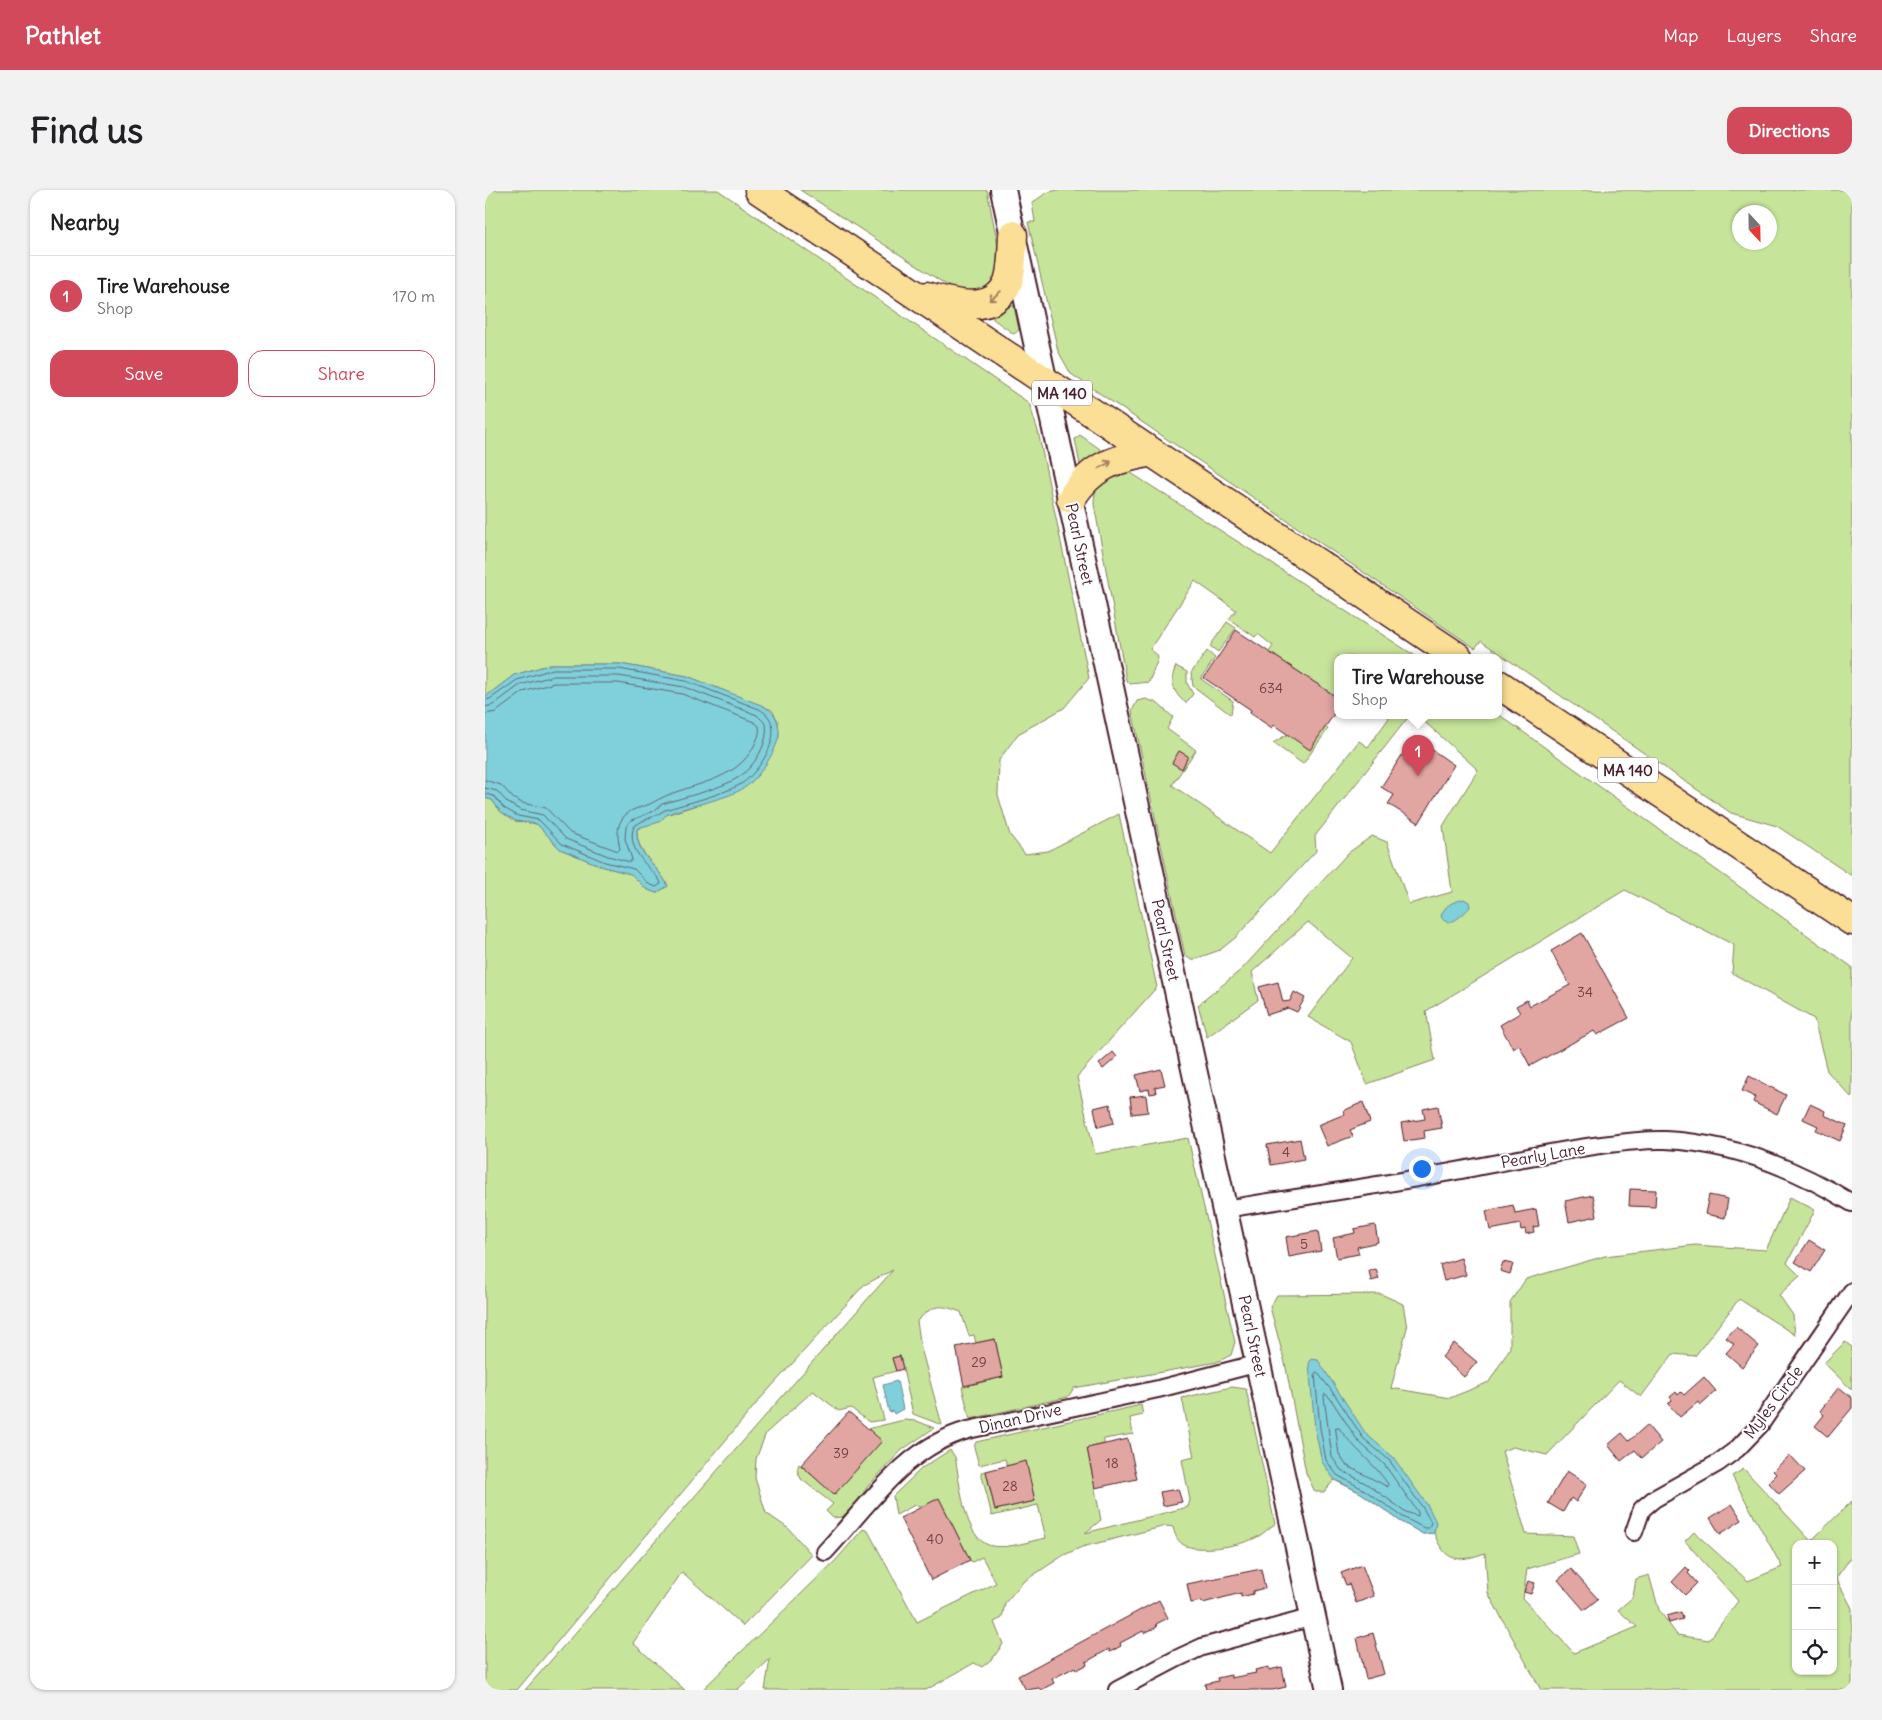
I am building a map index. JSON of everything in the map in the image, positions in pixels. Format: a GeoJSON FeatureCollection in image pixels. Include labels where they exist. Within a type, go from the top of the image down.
{"type":"FeatureCollection","features":[{"type":"Feature","properties":{"kind":"highway","name":"MA 140"},"geometry":{"type":"LineString","coordinates":[[759,190],[1454,654]]}},
{"type":"Feature","properties":{"kind":"highway"},"geometry":{"type":"LineString","coordinates":[[908,291],[961,304],[978,305],[991,301],[1000,294],[1007,283],[1013,235]]}},
{"type":"Feature","properties":{"kind":"highway"},"geometry":{"type":"LineString","coordinates":[[1071,499],[1085,480],[1109,462],[1152,452]]}},
{"type":"Feature","properties":{"kind":"highway","name":"MA 140"},"geometry":{"type":"LineString","coordinates":[[1502,687],[1852,921]]}},
{"type":"Feature","properties":{"kind":"main road","name":"Pearl Street"},"geometry":{"type":"LineString","coordinates":[[1003,190],[1329,1690]]}},
{"type":"Feature","properties":{"kind":"street","name":"Pearly Lane"},"geometry":{"type":"LineString","coordinates":[[1225,1209],[1443,1174],[1617,1142],[1664,1140],[1722,1148],[1763,1159],[1816,1181],[1852,1204]]}},
{"type":"Feature","properties":{"kind":"street","name":"Myles Circle"},"geometry":{"type":"LineString","coordinates":[[1634,1532],[1642,1509],[1667,1491],[1718,1463],[1737,1448],[1760,1425],[1852,1291]]}},
{"type":"Feature","properties":{"kind":"street","name":"Dinan Drive"},"geometry":{"type":"LineString","coordinates":[[825,1552],[901,1468],[915,1455],[940,1439],[976,1428],[1154,1390],[1259,1364]]}},
{"type":"Feature","properties":{"kind":"street"},"geometry":{"type":"LineString","coordinates":[[1117,1690],[1177,1658],[1202,1648],[1313,1618]]}},
{"type":"Feature","properties":{"kind":"green space"},"geometry":{"type":"Polygon","coordinates":[[[485,190],[718,190],[1029,403],[1038,431],[1089,678],[1064,708],[1018,734],[999,760],[998,795],[1010,835],[1025,854],[1048,851],[1119,814],[1157,987],[1077,1077],[1095,1154],[1188,1138],[1235,1342],[1231,1355],[1217,1362],[1074,1388],[1068,1397],[970,1419],[962,1387],[1003,1377],[995,1339],[976,1343],[974,1335],[969,1336],[961,1312],[942,1307],[928,1311],[917,1321],[921,1348],[942,1425],[913,1414],[900,1356],[892,1358],[896,1371],[873,1377],[884,1420],[869,1422],[851,1408],[839,1411],[813,1391],[766,1433],[756,1459],[755,1478],[766,1513],[789,1529],[812,1555],[743,1626],[682,1572],[633,1643],[685,1690],[525,1690],[893,1270],[864,1285],[761,1398],[517,1690],[485,1690],[485,798],[492,800],[501,812],[516,821],[537,824],[560,849],[604,867],[631,874],[646,889],[656,893],[668,886],[640,846],[637,829],[650,823],[658,822],[666,815],[746,786],[779,737],[778,721],[772,710],[687,676],[620,664],[552,664],[514,675],[485,697],[485,190]]]}},
{"type":"Feature","properties":{"kind":"green space"},"geometry":{"type":"Polygon","coordinates":[[[800,190],[987,190],[1001,261],[992,290],[962,295],[800,190]]]}},
{"type":"Feature","properties":{"kind":"green space"},"geometry":{"type":"Polygon","coordinates":[[[1057,190],[1852,190],[1852,876],[1777,826],[1731,813],[1502,654],[1481,641],[1475,648],[1071,374],[1058,351],[1028,222],[1035,222],[1032,203],[1046,193],[1057,190]]]}},
{"type":"Feature","properties":{"kind":"green space"},"geometry":{"type":"Polygon","coordinates":[[[1007,303],[1014,306],[1019,330],[1014,334],[993,319],[993,313],[1007,303]]]}},
{"type":"Feature","properties":{"kind":"green space"},"geometry":{"type":"Polygon","coordinates":[[[1080,435],[1100,449],[1100,458],[1088,467],[1080,465],[1075,439],[1080,435]]]}},
{"type":"Feature","properties":{"kind":"green space"},"geometry":{"type":"Polygon","coordinates":[[[1124,470],[1131,473],[1412,654],[1334,654],[1334,695],[1269,652],[1273,646],[1258,634],[1255,637],[1229,619],[1236,610],[1195,581],[1150,649],[1157,655],[1158,659],[1149,682],[1130,684],[1126,680],[1094,504],[1098,485],[1106,478],[1124,470]]]}},
{"type":"Feature","properties":{"kind":"green space"},"geometry":{"type":"Polygon","coordinates":[[[1227,622],[1236,628],[1218,652],[1210,646],[1227,622]]]}},
{"type":"Feature","properties":{"kind":"green space"},"geometry":{"type":"Polygon","coordinates":[[[1207,651],[1215,658],[1201,679],[1233,701],[1231,715],[1193,686],[1191,673],[1207,651]]]}},
{"type":"Feature","properties":{"kind":"green space"},"geometry":{"type":"Polygon","coordinates":[[[1176,666],[1187,672],[1187,683],[1193,694],[1186,703],[1175,691],[1173,676],[1176,666]]]}},
{"type":"Feature","properties":{"kind":"green space"},"geometry":{"type":"Polygon","coordinates":[[[1146,699],[1157,703],[1173,717],[1167,729],[1196,750],[1172,785],[1270,853],[1359,741],[1368,747],[1388,719],[1407,719],[1315,836],[1316,851],[1235,938],[1220,950],[1192,960],[1185,956],[1132,711],[1137,701],[1146,699]]]}},
{"type":"Feature","properties":{"kind":"green space"},"geometry":{"type":"Polygon","coordinates":[[[1502,717],[1852,967],[1852,1098],[1827,1071],[1814,1019],[1732,973],[1734,945],[1625,890],[1426,1011],[1435,1060],[1367,1084],[1351,1042],[1308,1017],[1352,958],[1308,922],[1252,972],[1258,1000],[1207,1037],[1198,1005],[1242,969],[1348,853],[1372,836],[1387,842],[1409,904],[1452,892],[1443,826],[1478,770],[1421,719],[1502,719],[1502,717]]]}},
{"type":"Feature","properties":{"kind":"green space"},"geometry":{"type":"Polygon","coordinates":[[[1325,727],[1328,729],[1303,764],[1273,743],[1288,734],[1310,749],[1325,727]]]}},
{"type":"Feature","properties":{"kind":"green space"},"geometry":{"type":"Polygon","coordinates":[[[1790,1197],[1815,1210],[1787,1263],[1800,1276],[1779,1295],[1793,1315],[1795,1335],[1739,1299],[1695,1356],[1673,1354],[1641,1397],[1619,1380],[1547,1455],[1513,1447],[1502,1451],[1526,1534],[1573,1536],[1579,1554],[1527,1569],[1523,1599],[1574,1653],[1637,1627],[1618,1610],[1633,1597],[1636,1579],[1649,1575],[1659,1610],[1677,1635],[1709,1640],[1738,1601],[1685,1541],[1694,1532],[1748,1581],[1782,1567],[1732,1476],[1744,1469],[1810,1540],[1792,1540],[1792,1675],[1837,1675],[1837,1580],[1852,1608],[1852,1690],[1541,1690],[1488,1593],[1485,1553],[1467,1558],[1453,1558],[1443,1550],[1434,1533],[1423,1534],[1400,1521],[1361,1493],[1334,1480],[1324,1492],[1315,1492],[1306,1473],[1285,1363],[1270,1307],[1277,1295],[1381,1294],[1403,1304],[1407,1328],[1391,1388],[1450,1398],[1489,1382],[1510,1348],[1510,1302],[1526,1279],[1605,1256],[1695,1245],[1766,1250],[1790,1197]]]}},
{"type":"Feature","properties":{"kind":"green space"},"geometry":{"type":"Polygon","coordinates":[[[1845,1342],[1852,1347],[1852,1390],[1824,1363],[1845,1342]]]}},
{"type":"Feature","properties":{"kind":"green space"},"geometry":{"type":"Polygon","coordinates":[[[1232,1387],[1246,1389],[1275,1524],[1259,1536],[1243,1543],[1223,1547],[1194,1548],[1180,1542],[1173,1527],[1166,1526],[1082,1547],[1064,1555],[1023,1582],[1005,1603],[1002,1618],[994,1622],[1003,1644],[993,1658],[982,1667],[974,1663],[926,1690],[765,1690],[770,1659],[737,1690],[702,1690],[835,1561],[863,1529],[868,1531],[917,1622],[996,1583],[982,1557],[972,1562],[970,1560],[939,1499],[923,1506],[915,1505],[896,1515],[893,1496],[922,1468],[950,1450],[955,1457],[964,1508],[969,1522],[982,1542],[999,1547],[1046,1538],[1038,1505],[992,1516],[981,1472],[986,1471],[995,1510],[1035,1501],[1026,1462],[1007,1466],[1005,1459],[979,1465],[974,1447],[976,1442],[1141,1405],[1143,1415],[1130,1418],[1133,1434],[1104,1439],[1104,1444],[1087,1448],[1101,1520],[1085,1533],[1188,1507],[1190,1500],[1182,1460],[1194,1457],[1182,1398],[1232,1387]]]}},
{"type":"Feature","properties":{"kind":"green space"},"geometry":{"type":"Polygon","coordinates":[[[904,1420],[917,1421],[934,1428],[902,1450],[868,1486],[853,1508],[842,1517],[833,1518],[826,1511],[833,1504],[801,1479],[797,1470],[799,1464],[834,1494],[867,1429],[904,1420]]]}},
{"type":"Feature","properties":{"kind":"green space"},"geometry":{"type":"Polygon","coordinates":[[[1852,1501],[1852,1556],[1837,1577],[1837,1540],[1812,1540],[1852,1501]]]}},
{"type":"Feature","properties":{"kind":"water"},"geometry":{"type":"Polygon","coordinates":[[[552,664],[620,664],[687,676],[761,705],[772,712],[778,722],[779,731],[776,745],[763,769],[747,786],[719,799],[668,814],[659,822],[637,829],[637,838],[643,853],[668,886],[656,893],[646,889],[631,874],[604,867],[560,849],[537,824],[516,821],[501,812],[492,800],[485,798],[485,697],[514,675],[552,664]]]}},
{"type":"Feature","properties":{"kind":"water"},"geometry":{"type":"Polygon","coordinates":[[[1464,899],[1469,902],[1470,907],[1456,920],[1447,922],[1444,920],[1441,916],[1447,907],[1464,899]]]}},
{"type":"Feature","properties":{"kind":"water"},"geometry":{"type":"Polygon","coordinates":[[[1311,1359],[1318,1360],[1366,1434],[1393,1457],[1428,1506],[1436,1522],[1434,1533],[1423,1534],[1400,1521],[1361,1493],[1334,1479],[1322,1462],[1315,1429],[1309,1364],[1311,1359]]]}},
{"type":"Feature","properties":{"kind":"water"},"geometry":{"type":"Polygon","coordinates":[[[897,1381],[903,1409],[894,1414],[893,1411],[889,1412],[883,1385],[897,1381]]]}},
{"type":"Feature","properties":{"kind":"building"},"geometry":{"type":"Polygon","coordinates":[[[1236,630],[1334,695],[1334,714],[1310,750],[1274,725],[1272,728],[1250,713],[1251,710],[1204,678],[1236,630]]]}},
{"type":"Feature","properties":{"kind":"building"},"geometry":{"type":"Polygon","coordinates":[[[1414,737],[1454,765],[1419,823],[1388,804],[1394,795],[1381,787],[1414,737]]]}},
{"type":"Feature","properties":{"kind":"building"},"geometry":{"type":"Polygon","coordinates":[[[1179,751],[1188,756],[1182,769],[1172,763],[1179,751]]]}},
{"type":"Feature","properties":{"kind":"building"},"geometry":{"type":"Polygon","coordinates":[[[1582,933],[1629,1018],[1597,1035],[1594,1031],[1530,1066],[1519,1045],[1513,1049],[1500,1025],[1520,1013],[1516,1006],[1527,1000],[1530,1006],[1570,985],[1551,951],[1582,933]]]}},
{"type":"Feature","properties":{"kind":"building"},"geometry":{"type":"Polygon","coordinates":[[[1278,982],[1283,1002],[1290,1001],[1294,992],[1305,998],[1297,1012],[1288,1008],[1267,1015],[1259,987],[1278,982]]]}},
{"type":"Feature","properties":{"kind":"building"},"geometry":{"type":"Polygon","coordinates":[[[1113,1052],[1117,1057],[1103,1069],[1099,1064],[1113,1052]]]}},
{"type":"Feature","properties":{"kind":"building"},"geometry":{"type":"Polygon","coordinates":[[[1161,1069],[1165,1085],[1155,1087],[1156,1093],[1150,1094],[1149,1089],[1140,1091],[1136,1075],[1161,1069]]]}},
{"type":"Feature","properties":{"kind":"building"},"geometry":{"type":"Polygon","coordinates":[[[1749,1076],[1786,1095],[1777,1114],[1753,1102],[1755,1097],[1742,1091],[1749,1076]]]}},
{"type":"Feature","properties":{"kind":"building"},"geometry":{"type":"Polygon","coordinates":[[[1146,1095],[1148,1112],[1132,1114],[1130,1097],[1146,1095]]]}},
{"type":"Feature","properties":{"kind":"building"},"geometry":{"type":"Polygon","coordinates":[[[1363,1102],[1370,1122],[1350,1130],[1353,1136],[1327,1146],[1318,1125],[1345,1114],[1343,1111],[1363,1102]]]}},
{"type":"Feature","properties":{"kind":"building"},"geometry":{"type":"Polygon","coordinates":[[[1110,1104],[1114,1123],[1098,1127],[1094,1108],[1110,1104]]]}},
{"type":"Feature","properties":{"kind":"building"},"geometry":{"type":"Polygon","coordinates":[[[1810,1104],[1825,1111],[1824,1115],[1847,1125],[1840,1141],[1816,1130],[1818,1126],[1803,1119],[1810,1104]]]}},
{"type":"Feature","properties":{"kind":"building"},"geometry":{"type":"Polygon","coordinates":[[[1438,1106],[1442,1128],[1424,1131],[1425,1138],[1404,1141],[1401,1123],[1425,1119],[1423,1109],[1438,1106]]]}},
{"type":"Feature","properties":{"kind":"building"},"geometry":{"type":"Polygon","coordinates":[[[1300,1139],[1304,1159],[1271,1165],[1267,1145],[1300,1139]]]}},
{"type":"Feature","properties":{"kind":"building"},"geometry":{"type":"Polygon","coordinates":[[[1630,1189],[1656,1190],[1655,1207],[1629,1206],[1630,1189]]]}},
{"type":"Feature","properties":{"kind":"building"},"geometry":{"type":"Polygon","coordinates":[[[1593,1195],[1597,1216],[1569,1222],[1565,1201],[1593,1195]]]}},
{"type":"Feature","properties":{"kind":"building"},"geometry":{"type":"Polygon","coordinates":[[[1709,1195],[1728,1199],[1725,1218],[1705,1214],[1709,1195]]]}},
{"type":"Feature","properties":{"kind":"building"},"geometry":{"type":"Polygon","coordinates":[[[1513,1205],[1515,1213],[1536,1209],[1539,1226],[1533,1227],[1534,1232],[1526,1234],[1525,1229],[1521,1230],[1520,1224],[1490,1230],[1486,1211],[1513,1205]]]}},
{"type":"Feature","properties":{"kind":"building"},"geometry":{"type":"Polygon","coordinates":[[[1375,1225],[1378,1242],[1357,1247],[1359,1254],[1337,1258],[1333,1238],[1355,1233],[1354,1229],[1375,1225]]]}},
{"type":"Feature","properties":{"kind":"building"},"geometry":{"type":"Polygon","coordinates":[[[1318,1231],[1321,1251],[1289,1257],[1286,1237],[1318,1231]]]}},
{"type":"Feature","properties":{"kind":"building"},"geometry":{"type":"Polygon","coordinates":[[[1809,1240],[1825,1250],[1811,1272],[1795,1262],[1809,1240]]]}},
{"type":"Feature","properties":{"kind":"building"},"geometry":{"type":"Polygon","coordinates":[[[1461,1258],[1466,1275],[1444,1281],[1440,1265],[1461,1258]]]}},
{"type":"Feature","properties":{"kind":"building"},"geometry":{"type":"Polygon","coordinates":[[[1503,1262],[1513,1264],[1510,1274],[1500,1271],[1503,1262]]]}},
{"type":"Feature","properties":{"kind":"building"},"geometry":{"type":"Polygon","coordinates":[[[1376,1269],[1379,1279],[1371,1281],[1369,1271],[1376,1269]]]}},
{"type":"Feature","properties":{"kind":"building"},"geometry":{"type":"Polygon","coordinates":[[[1736,1327],[1759,1346],[1742,1367],[1726,1353],[1734,1344],[1726,1338],[1736,1327]]]}},
{"type":"Feature","properties":{"kind":"building"},"geometry":{"type":"Polygon","coordinates":[[[995,1339],[1003,1377],[964,1386],[956,1347],[995,1339]]]}},
{"type":"Feature","properties":{"kind":"building"},"geometry":{"type":"Polygon","coordinates":[[[1454,1343],[1477,1362],[1464,1377],[1442,1357],[1454,1343]]]}},
{"type":"Feature","properties":{"kind":"building"},"geometry":{"type":"Polygon","coordinates":[[[900,1356],[903,1369],[896,1371],[892,1358],[900,1356]]]}},
{"type":"Feature","properties":{"kind":"building"},"geometry":{"type":"Polygon","coordinates":[[[1704,1377],[1716,1391],[1700,1405],[1698,1402],[1680,1417],[1668,1404],[1672,1400],[1670,1397],[1676,1392],[1678,1395],[1681,1392],[1684,1395],[1704,1377]]]}},
{"type":"Feature","properties":{"kind":"building"},"geometry":{"type":"Polygon","coordinates":[[[1839,1387],[1852,1398],[1852,1408],[1828,1437],[1815,1426],[1824,1415],[1820,1411],[1839,1387]]]}},
{"type":"Feature","properties":{"kind":"building"},"geometry":{"type":"Polygon","coordinates":[[[849,1412],[882,1441],[834,1495],[801,1465],[849,1412]]]}},
{"type":"Feature","properties":{"kind":"building"},"geometry":{"type":"Polygon","coordinates":[[[1647,1425],[1661,1442],[1642,1458],[1635,1450],[1621,1461],[1608,1445],[1622,1433],[1629,1441],[1647,1425]]]}},
{"type":"Feature","properties":{"kind":"building"},"geometry":{"type":"Polygon","coordinates":[[[1128,1439],[1137,1479],[1095,1488],[1087,1448],[1128,1439]]]}},
{"type":"Feature","properties":{"kind":"building"},"geometry":{"type":"Polygon","coordinates":[[[1790,1455],[1805,1471],[1779,1494],[1768,1482],[1776,1474],[1773,1471],[1790,1455]]]}},
{"type":"Feature","properties":{"kind":"building"},"geometry":{"type":"Polygon","coordinates":[[[1026,1461],[1035,1501],[995,1510],[986,1471],[1026,1461]]]}},
{"type":"Feature","properties":{"kind":"building"},"geometry":{"type":"Polygon","coordinates":[[[1567,1471],[1587,1484],[1576,1502],[1571,1498],[1563,1512],[1548,1503],[1567,1471]]]}},
{"type":"Feature","properties":{"kind":"building"},"geometry":{"type":"Polygon","coordinates":[[[1178,1489],[1182,1502],[1163,1506],[1160,1492],[1178,1489]]]}},
{"type":"Feature","properties":{"kind":"building"},"geometry":{"type":"Polygon","coordinates":[[[939,1498],[970,1560],[931,1580],[900,1518],[939,1498]]]}},
{"type":"Feature","properties":{"kind":"building"},"geometry":{"type":"Polygon","coordinates":[[[1732,1504],[1742,1520],[1720,1534],[1710,1518],[1732,1504]]]}},
{"type":"Feature","properties":{"kind":"building"},"geometry":{"type":"Polygon","coordinates":[[[1362,1565],[1374,1596],[1356,1603],[1349,1584],[1346,1585],[1341,1573],[1362,1565]]]}},
{"type":"Feature","properties":{"kind":"building"},"geometry":{"type":"Polygon","coordinates":[[[1686,1567],[1690,1571],[1688,1573],[1697,1583],[1685,1595],[1672,1582],[1686,1567]]]}},
{"type":"Feature","properties":{"kind":"building"},"geometry":{"type":"Polygon","coordinates":[[[1261,1569],[1265,1588],[1253,1591],[1253,1594],[1241,1597],[1241,1593],[1203,1603],[1202,1601],[1191,1603],[1187,1584],[1261,1569]]]}},
{"type":"Feature","properties":{"kind":"building"},"geometry":{"type":"Polygon","coordinates":[[[1571,1569],[1598,1599],[1584,1610],[1558,1580],[1571,1569]]]}},
{"type":"Feature","properties":{"kind":"building"},"geometry":{"type":"Polygon","coordinates":[[[1528,1581],[1535,1583],[1531,1594],[1524,1592],[1528,1581]]]}},
{"type":"Feature","properties":{"kind":"building"},"geometry":{"type":"Polygon","coordinates":[[[1159,1600],[1168,1618],[1156,1624],[1157,1627],[1144,1633],[1143,1631],[1120,1643],[1121,1646],[1110,1652],[1109,1649],[1086,1662],[1087,1665],[1076,1670],[1075,1667],[1052,1679],[1054,1683],[1041,1690],[1039,1688],[1026,1690],[1018,1676],[1159,1600]]]}},
{"type":"Feature","properties":{"kind":"building"},"geometry":{"type":"Polygon","coordinates":[[[1681,1612],[1683,1619],[1669,1623],[1667,1616],[1681,1612]]]}},
{"type":"Feature","properties":{"kind":"building"},"geometry":{"type":"Polygon","coordinates":[[[1373,1633],[1384,1674],[1366,1679],[1357,1638],[1373,1633]]]}},
{"type":"Feature","properties":{"kind":"building"},"geometry":{"type":"Polygon","coordinates":[[[1269,1667],[1269,1670],[1282,1667],[1286,1687],[1273,1690],[1206,1690],[1205,1684],[1218,1681],[1217,1678],[1231,1675],[1231,1678],[1256,1673],[1255,1670],[1269,1667]]]}},
{"type":"Feature","properties":{"kind":"place","name":"Tire Warehouse"},"geometry":{"type":"Point","coordinates":[1418,776]}}]}
